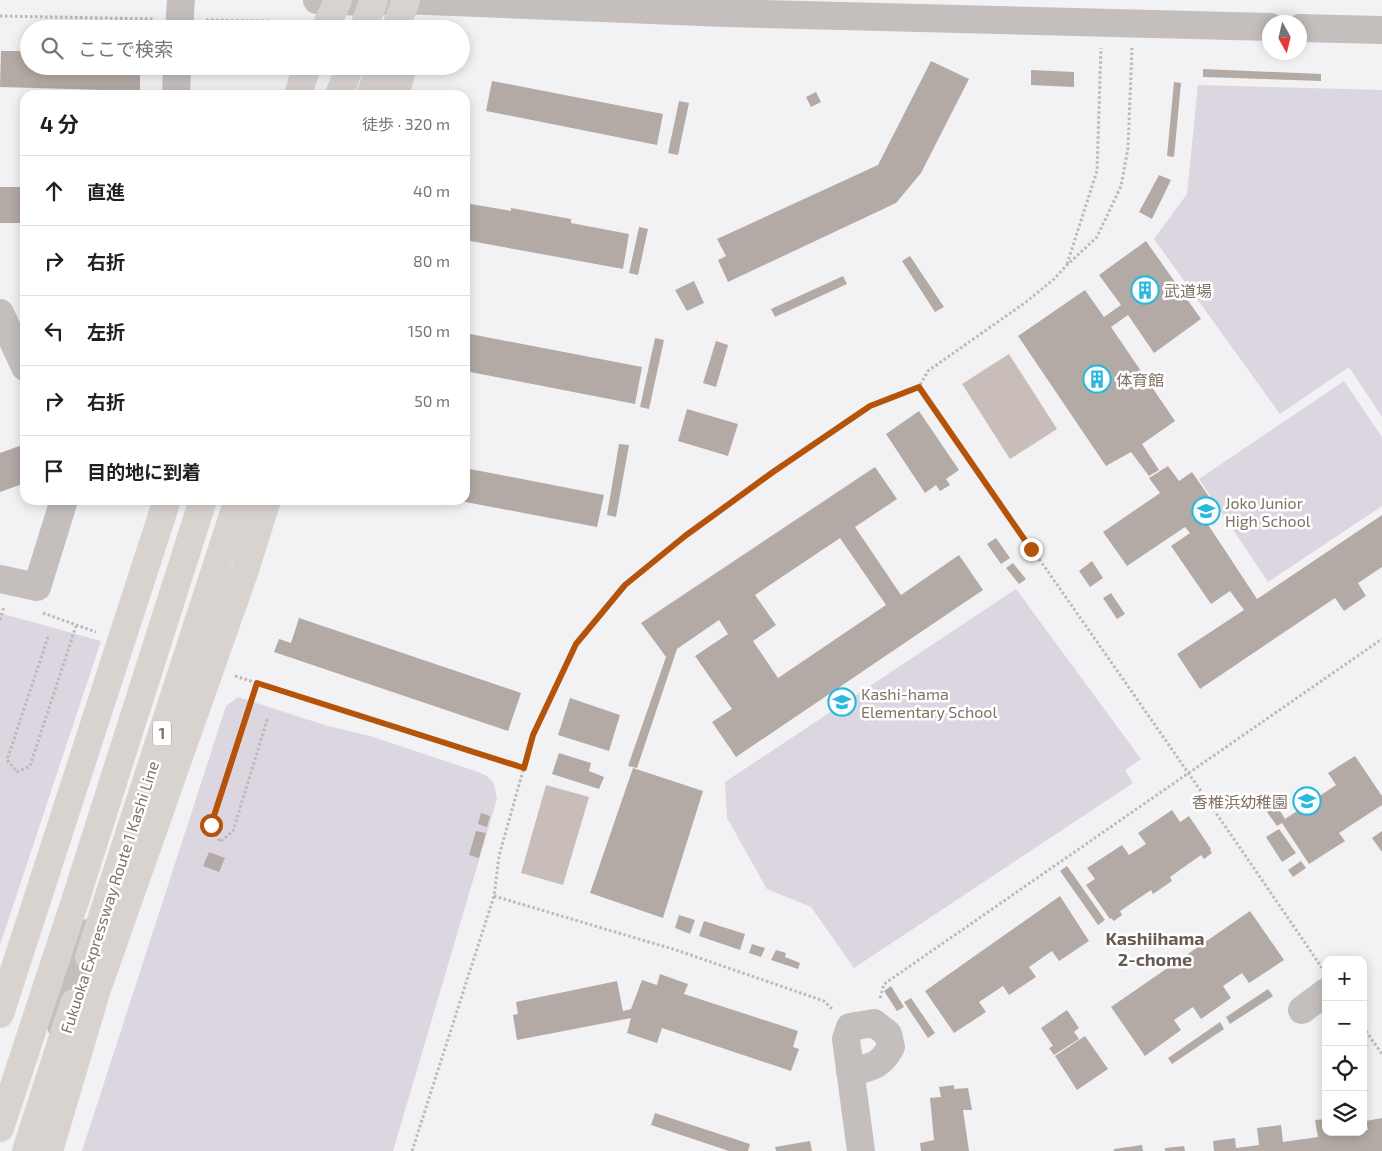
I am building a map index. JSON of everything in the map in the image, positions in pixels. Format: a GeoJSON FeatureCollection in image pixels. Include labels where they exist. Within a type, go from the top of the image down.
{"type":"FeatureCollection","features":[{"type":"Feature","properties":{"kind":"highway"},"geometry":{"type":"LineString","coordinates":[[336,20],[362,0]]}},
{"type":"Feature","properties":{"kind":"highway"},"geometry":{"type":"LineString","coordinates":[[362,0],[363,20]]}},
{"type":"Feature","properties":{"kind":"highway"},"geometry":{"type":"LineString","coordinates":[[397,20],[406,0]]}},
{"type":"Feature","properties":{"kind":"highway"},"geometry":{"type":"LineString","coordinates":[[411,20],[414,0]]}},
{"type":"Feature","properties":{"kind":"highway"},"geometry":{"type":"LineString","coordinates":[[300,90],[305,75]]}},
{"type":"Feature","properties":{"kind":"highway"},"geometry":{"type":"LineString","coordinates":[[341,90],[347,75]]}},
{"type":"Feature","properties":{"kind":"highway"},"geometry":{"type":"LineString","coordinates":[[372,90],[377,75]]}},
{"type":"Feature","properties":{"kind":"highway"},"geometry":{"type":"LineString","coordinates":[[396,90],[401,75]]}},
{"type":"Feature","properties":{"kind":"highway"},"geometry":{"type":"LineString","coordinates":[[0,1014],[165,505]]}},
{"type":"Feature","properties":{"kind":"highway","name":"Fukuoka Expressway Route 1 Kashi Line"},"geometry":{"type":"LineString","coordinates":[[0,1128],[77,895],[201,505]]}},
{"type":"Feature","properties":{"kind":"highway","name":"Fukuoka Expressway Route 1 Kashi Line"},"geometry":{"type":"LineString","coordinates":[[26,1151],[236,505]]}},
{"type":"Feature","properties":{"kind":"highway"},"geometry":{"type":"LineString","coordinates":[[49,1151],[98,989],[245,570],[264,505]]}},
{"type":"Feature","properties":{"kind":"street"},"geometry":{"type":"LineString","coordinates":[[179,20],[181,0]]}},
{"type":"Feature","properties":{"kind":"street"},"geometry":{"type":"LineString","coordinates":[[317,0],[402,0],[735,13],[1262,27]]}},
{"type":"Feature","properties":{"kind":"street"},"geometry":{"type":"LineString","coordinates":[[357,20],[362,0]]}},
{"type":"Feature","properties":{"kind":"street"},"geometry":{"type":"LineString","coordinates":[[396,20],[402,0]]}},
{"type":"Feature","properties":{"kind":"street"},"geometry":{"type":"LineString","coordinates":[[370,20],[402,0]]}},
{"type":"Feature","properties":{"kind":"street"},"geometry":{"type":"LineString","coordinates":[[1307,28],[1382,30]]}},
{"type":"Feature","properties":{"kind":"street"},"geometry":{"type":"LineString","coordinates":[[176,90],[177,75]]}},
{"type":"Feature","properties":{"kind":"street"},"geometry":{"type":"LineString","coordinates":[[332,90],[337,75]]}},
{"type":"Feature","properties":{"kind":"street"},"geometry":{"type":"LineString","coordinates":[[0,313],[20,356]]}},
{"type":"Feature","properties":{"kind":"street"},"geometry":{"type":"LineString","coordinates":[[3,590],[37,587],[62,505]]}},
{"type":"Feature","properties":{"kind":"street"},"geometry":{"type":"LineString","coordinates":[[0,1100],[192,505]]}},
{"type":"Feature","properties":{"kind":"street"},"geometry":{"type":"LineString","coordinates":[[20,1151],[230,505]]}},
{"type":"Feature","properties":{"kind":"street"},"geometry":{"type":"LineString","coordinates":[[1302,1010],[1322,995]]}},
{"type":"Feature","properties":{"kind":"street"},"geometry":{"type":"LineString","coordinates":[[850,1072],[872,1066],[884,1060],[891,1048],[888,1034],[862,1025],[846,1039],[850,1072],[861,1151]]}},
{"type":"Feature","properties":{"kind":"path"},"geometry":{"type":"LineString","coordinates":[[0,16],[119,20]]}},
{"type":"Feature","properties":{"kind":"path"},"geometry":{"type":"LineString","coordinates":[[1067,265],[1097,171],[1102,23]]}},
{"type":"Feature","properties":{"kind":"path"},"geometry":{"type":"LineString","coordinates":[[412,1151],[494,896],[499,856],[533,735],[576,644],[625,585],[685,536],[773,472],[870,406],[919,387],[928,370],[1026,302],[1054,279],[1097,237],[1121,186],[1128,148],[1130,102]]}},
{"type":"Feature","properties":{"kind":"path"},"geometry":{"type":"LineString","coordinates":[[919,387],[1219,816],[1322,967]]}},
{"type":"Feature","properties":{"kind":"path"},"geometry":{"type":"LineString","coordinates":[[0,620],[3,590]]}},
{"type":"Feature","properties":{"kind":"path"},"geometry":{"type":"LineString","coordinates":[[41,612],[76,626],[30,766],[16,772],[8,760],[48,637]]}},
{"type":"Feature","properties":{"kind":"path"},"geometry":{"type":"LineString","coordinates":[[494,896],[676,950],[824,1001],[862,1025],[884,984],[1382,640]]}},
{"type":"Feature","properties":{"kind":"path"},"geometry":{"type":"LineString","coordinates":[[268,717],[232,831],[220,842],[211,825],[257,683],[524,768]]}},
{"type":"Feature","properties":{"kind":"path"},"geometry":{"type":"LineString","coordinates":[[1367,1033],[1382,1054]]}},
{"type":"Feature","properties":{"kind":"shaded area"},"geometry":{"type":"Polygon","coordinates":[[[1198,85],[1382,90],[1382,417],[1349,367],[1280,414],[1154,239],[1187,194],[1198,85]]]}},
{"type":"Feature","properties":{"kind":"shaded area"},"geometry":{"type":"Polygon","coordinates":[[[1009,354],[1057,429],[1010,459],[962,384],[1009,354]]]}},
{"type":"Feature","properties":{"kind":"shaded area"},"geometry":{"type":"Polygon","coordinates":[[[1344,381],[1382,437],[1382,506],[1268,582],[1199,479],[1344,381]]]}},
{"type":"Feature","properties":{"kind":"shaded area"},"geometry":{"type":"Polygon","coordinates":[[[1016,589],[1141,759],[1125,770],[1133,783],[854,968],[811,907],[767,889],[727,818],[725,782],[1016,589]]]}},
{"type":"Feature","properties":{"kind":"shaded area"},"geometry":{"type":"Polygon","coordinates":[[[0,613],[101,641],[0,945],[0,613]]]}},
{"type":"Feature","properties":{"kind":"shaded area"},"geometry":{"type":"Polygon","coordinates":[[[238,697],[328,726],[370,736],[481,773],[491,780],[494,786],[497,799],[393,1151],[82,1151],[226,706],[238,697]]]}},
{"type":"Feature","properties":{"kind":"shaded area"},"geometry":{"type":"Polygon","coordinates":[[[546,785],[589,797],[563,885],[521,873],[546,785]]]}},
{"type":"Feature","properties":{"kind":"building"},"geometry":{"type":"Polygon","coordinates":[[[1,51],[20,51],[20,75],[140,75],[140,90],[0,87],[1,51]]]}},
{"type":"Feature","properties":{"kind":"building"},"geometry":{"type":"Polygon","coordinates":[[[931,61],[969,79],[921,173],[896,203],[728,282],[718,260],[726,256],[717,239],[878,165],[931,61]]]}},
{"type":"Feature","properties":{"kind":"building"},"geometry":{"type":"Polygon","coordinates":[[[1203,69],[1321,74],[1321,81],[1203,77],[1203,69]]]}},
{"type":"Feature","properties":{"kind":"building"},"geometry":{"type":"Polygon","coordinates":[[[1031,70],[1074,72],[1074,87],[1031,85],[1031,70]]]}},
{"type":"Feature","properties":{"kind":"building"},"geometry":{"type":"Polygon","coordinates":[[[492,81],[663,114],[657,145],[486,111],[492,81]]]}},
{"type":"Feature","properties":{"kind":"building"},"geometry":{"type":"Polygon","coordinates":[[[1174,82],[1181,83],[1174,157],[1167,156],[1174,82]]]}},
{"type":"Feature","properties":{"kind":"building"},"geometry":{"type":"Polygon","coordinates":[[[816,92],[821,102],[811,107],[806,97],[816,92]]]}},
{"type":"Feature","properties":{"kind":"building"},"geometry":{"type":"Polygon","coordinates":[[[679,101],[689,103],[678,155],[668,153],[679,101]]]}},
{"type":"Feature","properties":{"kind":"building"},"geometry":{"type":"Polygon","coordinates":[[[1159,175],[1171,180],[1152,219],[1139,212],[1159,175]]]}},
{"type":"Feature","properties":{"kind":"building"},"geometry":{"type":"Polygon","coordinates":[[[0,187],[20,187],[20,223],[0,223],[0,187]]]}},
{"type":"Feature","properties":{"kind":"building"},"geometry":{"type":"Polygon","coordinates":[[[470,204],[511,211],[511,208],[571,219],[571,223],[629,234],[623,269],[470,241],[470,204]]]}},
{"type":"Feature","properties":{"kind":"building"},"geometry":{"type":"Polygon","coordinates":[[[639,227],[648,229],[638,275],[629,273],[639,227]]]}},
{"type":"Feature","properties":{"kind":"building","name":"体育館"},"geometry":{"type":"Polygon","coordinates":[[[1146,241],[1201,319],[1154,353],[1128,315],[1111,327],[1175,421],[1142,444],[1159,470],[1149,476],[1131,452],[1106,466],[1018,336],[1085,290],[1104,317],[1121,305],[1099,275],[1146,241]]]}},
{"type":"Feature","properties":{"kind":"building"},"geometry":{"type":"Polygon","coordinates":[[[910,256],[944,307],[935,312],[902,261],[910,256]]]}},
{"type":"Feature","properties":{"kind":"building"},"geometry":{"type":"Polygon","coordinates":[[[843,276],[847,284],[775,317],[771,309],[843,276]]]}},
{"type":"Feature","properties":{"kind":"building"},"geometry":{"type":"Polygon","coordinates":[[[694,281],[704,303],[687,311],[675,290],[694,281]]]}},
{"type":"Feature","properties":{"kind":"building"},"geometry":{"type":"Polygon","coordinates":[[[470,334],[642,367],[635,404],[470,372],[470,334]]]}},
{"type":"Feature","properties":{"kind":"building"},"geometry":{"type":"Polygon","coordinates":[[[655,338],[664,340],[649,409],[640,407],[655,338]]]}},
{"type":"Feature","properties":{"kind":"building"},"geometry":{"type":"Polygon","coordinates":[[[716,341],[728,345],[716,387],[703,383],[716,341]]]}},
{"type":"Feature","properties":{"kind":"building"},"geometry":{"type":"Polygon","coordinates":[[[687,409],[738,424],[728,456],[678,441],[687,409]]]}},
{"type":"Feature","properties":{"kind":"building"},"geometry":{"type":"Polygon","coordinates":[[[919,411],[959,470],[946,479],[950,485],[940,491],[936,485],[925,493],[886,434],[919,411]]]}},
{"type":"Feature","properties":{"kind":"building"},"geometry":{"type":"Polygon","coordinates":[[[619,444],[629,445],[616,517],[607,515],[619,444]]]}},
{"type":"Feature","properties":{"kind":"building"},"geometry":{"type":"Polygon","coordinates":[[[20,446],[20,485],[0,492],[0,453],[20,446]]]}},
{"type":"Feature","properties":{"kind":"building"},"geometry":{"type":"Polygon","coordinates":[[[1168,466],[1179,481],[1192,472],[1216,507],[1203,517],[1257,599],[1382,515],[1382,567],[1358,583],[1366,596],[1344,611],[1335,598],[1200,689],[1177,654],[1244,610],[1230,591],[1211,604],[1171,546],[1190,533],[1185,527],[1127,566],[1103,532],[1160,493],[1149,478],[1168,466]]]}},
{"type":"Feature","properties":{"kind":"building"},"geometry":{"type":"Polygon","coordinates":[[[875,467],[897,499],[855,527],[901,595],[959,555],[983,590],[736,757],[712,722],[732,709],[695,656],[728,634],[719,620],[677,649],[637,768],[628,766],[666,657],[641,623],[875,467]],[[840,538],[755,595],[776,625],[753,641],[778,678],[886,605],[840,538]]]}},
{"type":"Feature","properties":{"kind":"building"},"geometry":{"type":"Polygon","coordinates":[[[470,469],[604,495],[597,527],[470,503],[470,469]]]}},
{"type":"Feature","properties":{"kind":"building"},"geometry":{"type":"Polygon","coordinates":[[[996,538],[1010,558],[1001,564],[987,544],[996,538]]]}},
{"type":"Feature","properties":{"kind":"building"},"geometry":{"type":"Polygon","coordinates":[[[1092,561],[1103,578],[1090,587],[1079,571],[1092,561]]]}},
{"type":"Feature","properties":{"kind":"building"},"geometry":{"type":"Polygon","coordinates":[[[1013,563],[1026,579],[1019,584],[1006,568],[1013,563]]]}},
{"type":"Feature","properties":{"kind":"building"},"geometry":{"type":"Polygon","coordinates":[[[1111,593],[1125,614],[1117,619],[1103,598],[1111,593]]]}},
{"type":"Feature","properties":{"kind":"building"},"geometry":{"type":"Polygon","coordinates":[[[299,618],[521,693],[508,731],[274,652],[279,639],[291,643],[299,618]]]}},
{"type":"Feature","properties":{"kind":"building"},"geometry":{"type":"Polygon","coordinates":[[[570,698],[620,715],[609,751],[558,735],[570,698]]]}},
{"type":"Feature","properties":{"kind":"building"},"geometry":{"type":"Polygon","coordinates":[[[559,753],[591,763],[589,771],[604,777],[599,789],[552,774],[559,753]]]}},
{"type":"Feature","properties":{"kind":"building"},"geometry":{"type":"Polygon","coordinates":[[[1355,756],[1382,796],[1382,805],[1339,833],[1345,841],[1309,864],[1282,823],[1277,826],[1267,812],[1277,806],[1285,819],[1336,785],[1328,773],[1355,756]]]}},
{"type":"Feature","properties":{"kind":"building"},"geometry":{"type":"Polygon","coordinates":[[[633,768],[703,791],[663,918],[590,893],[633,768]]]}},
{"type":"Feature","properties":{"kind":"building"},"geometry":{"type":"Polygon","coordinates":[[[1172,810],[1180,822],[1189,816],[1212,853],[1204,859],[1201,855],[1170,877],[1172,881],[1153,894],[1151,890],[1120,911],[1122,915],[1114,921],[1110,919],[1086,885],[1095,879],[1087,868],[1122,845],[1129,855],[1146,844],[1138,833],[1172,810]]]}},
{"type":"Feature","properties":{"kind":"building"},"geometry":{"type":"Polygon","coordinates":[[[481,813],[490,816],[487,827],[478,824],[481,813]]]}},
{"type":"Feature","properties":{"kind":"building"},"geometry":{"type":"Polygon","coordinates":[[[1279,829],[1296,853],[1282,862],[1266,837],[1279,829]]]}},
{"type":"Feature","properties":{"kind":"building"},"geometry":{"type":"Polygon","coordinates":[[[476,831],[486,833],[479,858],[469,855],[476,831]]]}},
{"type":"Feature","properties":{"kind":"building"},"geometry":{"type":"Polygon","coordinates":[[[1382,831],[1382,852],[1372,838],[1382,831]]]}},
{"type":"Feature","properties":{"kind":"building"},"geometry":{"type":"Polygon","coordinates":[[[209,852],[225,858],[219,872],[203,866],[209,852]]]}},
{"type":"Feature","properties":{"kind":"building"},"geometry":{"type":"Polygon","coordinates":[[[1301,861],[1306,868],[1293,877],[1288,870],[1301,861]]]}},
{"type":"Feature","properties":{"kind":"building"},"geometry":{"type":"Polygon","coordinates":[[[1067,866],[1105,920],[1098,925],[1060,871],[1067,866]]]}},
{"type":"Feature","properties":{"kind":"building"},"geometry":{"type":"Polygon","coordinates":[[[1060,896],[1089,941],[1059,961],[1052,951],[1029,967],[1036,977],[1009,995],[1003,986],[979,1002],[986,1012],[954,1033],[925,991],[1060,896]]]}},
{"type":"Feature","properties":{"kind":"building"},"geometry":{"type":"Polygon","coordinates":[[[1250,911],[1284,960],[1249,983],[1242,973],[1223,986],[1231,998],[1201,1019],[1193,1007],[1174,1020],[1181,1030],[1145,1056],[1111,1007],[1250,911]]]}},
{"type":"Feature","properties":{"kind":"building"},"geometry":{"type":"Polygon","coordinates":[[[679,915],[695,920],[690,934],[675,928],[679,915]]]}},
{"type":"Feature","properties":{"kind":"building"},"geometry":{"type":"Polygon","coordinates":[[[704,921],[745,934],[740,950],[699,936],[704,921]]]}},
{"type":"Feature","properties":{"kind":"building"},"geometry":{"type":"Polygon","coordinates":[[[752,944],[765,948],[761,957],[749,953],[752,944]]]}},
{"type":"Feature","properties":{"kind":"building"},"geometry":{"type":"Polygon","coordinates":[[[776,950],[786,953],[785,957],[800,963],[798,969],[771,960],[776,950]]]}},
{"type":"Feature","properties":{"kind":"building"},"geometry":{"type":"Polygon","coordinates":[[[660,974],[688,984],[684,994],[798,1031],[793,1047],[799,1049],[791,1071],[662,1028],[657,1043],[627,1033],[631,1018],[517,1040],[513,1015],[518,1014],[516,1002],[617,981],[623,1011],[631,1009],[642,980],[657,985],[660,974]]]}},
{"type":"Feature","properties":{"kind":"building"},"geometry":{"type":"Polygon","coordinates":[[[891,986],[904,1007],[897,1011],[884,991],[891,986]]]}},
{"type":"Feature","properties":{"kind":"building"},"geometry":{"type":"Polygon","coordinates":[[[1268,989],[1273,996],[1230,1024],[1226,1017],[1268,989]]]}},
{"type":"Feature","properties":{"kind":"building"},"geometry":{"type":"Polygon","coordinates":[[[911,998],[935,1033],[928,1038],[904,1002],[911,998]]]}},
{"type":"Feature","properties":{"kind":"building"},"geometry":{"type":"Polygon","coordinates":[[[1067,1010],[1079,1028],[1074,1032],[1079,1039],[1054,1055],[1049,1048],[1053,1046],[1041,1028],[1067,1010]]]}},
{"type":"Feature","properties":{"kind":"building"},"geometry":{"type":"Polygon","coordinates":[[[1220,1022],[1224,1029],[1172,1064],[1168,1058],[1220,1022]]]}},
{"type":"Feature","properties":{"kind":"building"},"geometry":{"type":"Polygon","coordinates":[[[1085,1036],[1108,1069],[1077,1090],[1055,1056],[1085,1036]]]}},
{"type":"Feature","properties":{"kind":"building"},"geometry":{"type":"Polygon","coordinates":[[[954,1085],[954,1089],[968,1088],[972,1110],[963,1110],[969,1151],[921,1151],[920,1143],[934,1140],[930,1098],[941,1097],[939,1087],[954,1085]]]}},
{"type":"Feature","properties":{"kind":"building"},"geometry":{"type":"Polygon","coordinates":[[[655,1113],[750,1144],[748,1151],[729,1151],[651,1125],[655,1113]]]}},
{"type":"Feature","properties":{"kind":"building"},"geometry":{"type":"Polygon","coordinates":[[[1382,1118],[1382,1151],[1214,1151],[1213,1141],[1235,1138],[1236,1148],[1259,1145],[1257,1128],[1281,1125],[1283,1142],[1318,1137],[1315,1120],[1322,1119],[1322,1136],[1367,1136],[1367,1121],[1382,1118]]]}},
{"type":"Feature","properties":{"kind":"building"},"geometry":{"type":"Polygon","coordinates":[[[810,1141],[812,1151],[776,1151],[775,1147],[810,1141]]]}},
{"type":"Feature","properties":{"kind":"building"},"geometry":{"type":"Polygon","coordinates":[[[1142,1145],[1143,1151],[1114,1151],[1114,1149],[1142,1145]]]}},
{"type":"Feature","properties":{"kind":"building"},"geometry":{"type":"Polygon","coordinates":[[[1184,1146],[1185,1151],[1165,1151],[1165,1148],[1184,1146]]]}},
{"type":"Feature","properties":{"kind":"place","name":"武道場"},"geometry":{"type":"Point","coordinates":[1145,290]}},
{"type":"Feature","properties":{"kind":"place","name":"体育館"},"geometry":{"type":"Point","coordinates":[1097,379]}},
{"type":"Feature","properties":{"kind":"place","name":"Joko Junior High School"},"geometry":{"type":"Point","coordinates":[1206,511]}},
{"type":"Feature","properties":{"kind":"place","name":"Kashi-hama Elementary School"},"geometry":{"type":"Point","coordinates":[842,702]}},
{"type":"Feature","properties":{"kind":"place","name":"香椎浜幼稚園"},"geometry":{"type":"Point","coordinates":[1307,801]}},
{"type":"Feature","properties":{"kind":"district","name":"Kashiihama 2-chome"},"geometry":{"type":"Point","coordinates":[1155,948]}},
{"type":"Feature","properties":{"kind":"route"},"geometry":{"type":"LineString","coordinates":[[211,825],[257,683],[524,768],[533,735],[576,644],[625,585],[685,536],[773,472],[870,406],[919,387],[1031,549]]}}]}
